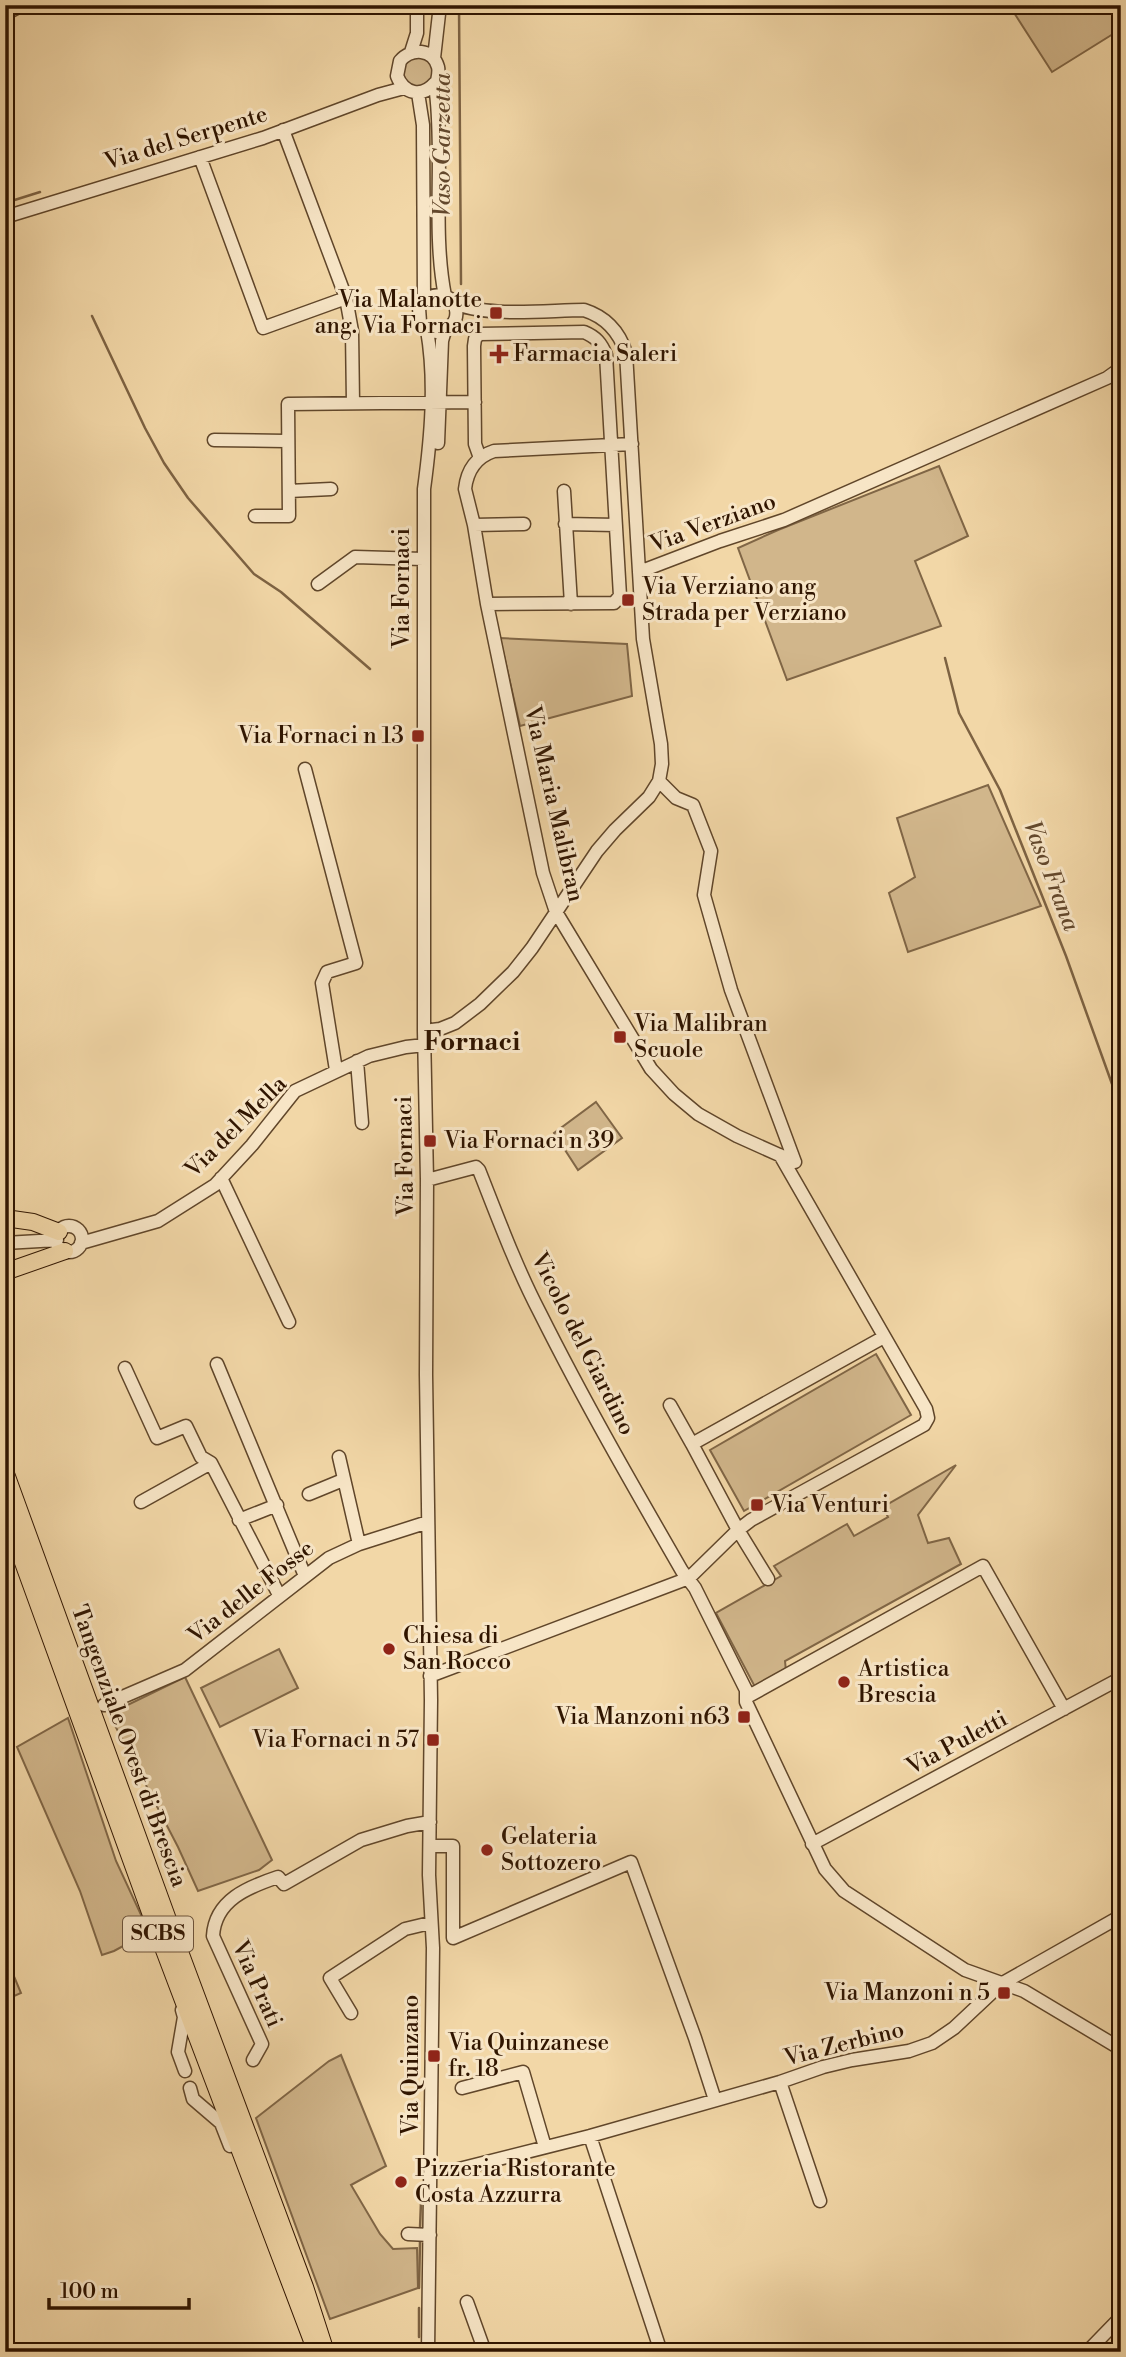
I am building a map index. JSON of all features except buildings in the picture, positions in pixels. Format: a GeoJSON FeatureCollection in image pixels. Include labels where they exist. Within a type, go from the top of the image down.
{"type":"FeatureCollection","features":[{"type":"Feature","properties":{"kind":"main road"},"geometry":{"type":"LineString","coordinates":[[5,1218],[33,1222],[60,1241],[5,1272]]}},
{"type":"Feature","properties":{"kind":"main road","name":"Tangenziale Ovest di Brescia"},"geometry":{"type":"LineString","coordinates":[[5,1471],[305,2287],[326,2352]]}},
{"type":"Feature","properties":{"kind":"main road","name":"Tangenziale Ovest di Brescia"},"geometry":{"type":"LineString","coordinates":[[5,1513],[159,1937],[316,2352]]}},
{"type":"Feature","properties":{"kind":"main road"},"geometry":{"type":"LineString","coordinates":[[305,2287],[319,2309],[338,2352]]}},
{"type":"Feature","properties":{"kind":"street"},"geometry":{"type":"LineString","coordinates":[[5,14],[22,5]]}},
{"type":"Feature","properties":{"kind":"street"},"geometry":{"type":"LineString","coordinates":[[417,5],[417,33],[411,52],[400,61],[397,76],[404,88],[418,93],[430,89],[435,83]]}},
{"type":"Feature","properties":{"kind":"street"},"geometry":{"type":"LineString","coordinates":[[427,330],[446,330],[453,325],[456,318],[440,265],[440,123],[435,83],[439,69],[434,58],[440,5]]}},
{"type":"Feature","properties":{"kind":"street"},"geometry":{"type":"LineString","coordinates":[[411,52],[423,51],[434,58]]}},
{"type":"Feature","properties":{"kind":"street","name":"Via del Serpente"},"geometry":{"type":"LineString","coordinates":[[378,95],[397,76]]}},
{"type":"Feature","properties":{"kind":"street","name":"Via del Serpente"},"geometry":{"type":"LineString","coordinates":[[5,217],[200,157],[404,88]]}},
{"type":"Feature","properties":{"kind":"street","name":"Via Fornaci"},"geometry":{"type":"LineString","coordinates":[[418,93],[423,125],[424,299],[418,315],[427,330],[436,402]]}},
{"type":"Feature","properties":{"kind":"street"},"geometry":{"type":"LineString","coordinates":[[283,130],[346,298],[352,331],[353,403]]}},
{"type":"Feature","properties":{"kind":"street"},"geometry":{"type":"LineString","coordinates":[[200,157],[263,328],[346,298]]}},
{"type":"Feature","properties":{"kind":"street"},"geometry":{"type":"LineString","coordinates":[[424,299],[432,295],[473,309],[494,311],[584,310],[598,314],[617,333],[626,353],[639,572]]}},
{"type":"Feature","properties":{"kind":"street"},"geometry":{"type":"LineString","coordinates":[[556,310],[557,332]]}},
{"type":"Feature","properties":{"kind":"street"},"geometry":{"type":"LineString","coordinates":[[456,318],[494,311]]}},
{"type":"Feature","properties":{"kind":"street","name":"Via Fornaci"},"geometry":{"type":"LineString","coordinates":[[430,1822],[423,559],[424,489],[442,341],[446,330]]}},
{"type":"Feature","properties":{"kind":"street"},"geometry":{"type":"LineString","coordinates":[[487,604],[614,603],[620,596],[610,447],[606,355],[601,344],[584,332],[479,334],[474,346],[475,444],[480,458],[494,451],[610,447],[632,444]]}},
{"type":"Feature","properties":{"kind":"street","name":"Via Verziano"},"geometry":{"type":"LineString","coordinates":[[659,781],[661,744],[643,639],[639,572],[831,501],[1107,378],[1121,369]]}},
{"type":"Feature","properties":{"kind":"street"},"geometry":{"type":"LineString","coordinates":[[255,516],[289,516],[286,441],[288,404],[475,402]]}},
{"type":"Feature","properties":{"kind":"street"},"geometry":{"type":"LineString","coordinates":[[214,440],[286,441]]}},
{"type":"Feature","properties":{"kind":"street","name":"Via Maria Malibran"},"geometry":{"type":"LineString","coordinates":[[480,458],[469,474],[465,489],[543,873],[555,912],[651,1069],[674,1094],[698,1114],[737,1136],[795,1162],[731,990],[704,895],[711,851],[693,805],[676,797],[659,781]]}},
{"type":"Feature","properties":{"kind":"street"},"geometry":{"type":"LineString","coordinates":[[289,491],[331,489]]}},
{"type":"Feature","properties":{"kind":"street"},"geometry":{"type":"LineString","coordinates":[[564,491],[571,604]]}},
{"type":"Feature","properties":{"kind":"street"},"geometry":{"type":"LineString","coordinates":[[474,525],[524,524]]}},
{"type":"Feature","properties":{"kind":"street"},"geometry":{"type":"LineString","coordinates":[[565,524],[616,524]]}},
{"type":"Feature","properties":{"kind":"street"},"geometry":{"type":"LineString","coordinates":[[318,584],[355,557],[423,559]]}},
{"type":"Feature","properties":{"kind":"street"},"geometry":{"type":"LineString","coordinates":[[305,769],[356,963],[327,972],[321,983],[336,1070]]}},
{"type":"Feature","properties":{"kind":"street"},"geometry":{"type":"LineString","coordinates":[[424,1031],[455,1023],[481,1004],[513,972],[597,851],[649,797],[659,781]]}},
{"type":"Feature","properties":{"kind":"street","name":"Via del Mella"},"geometry":{"type":"LineString","coordinates":[[5,1243],[60,1241],[73,1251],[81,1243],[158,1222],[215,1185],[252,1145],[295,1091],[380,1052],[425,1045]]}},
{"type":"Feature","properties":{"kind":"street"},"geometry":{"type":"LineString","coordinates":[[356,1061],[362,1123]]}},
{"type":"Feature","properties":{"kind":"street"},"geometry":{"type":"LineString","coordinates":[[430,1676],[689,1578],[751,1520],[924,1425],[928,1418],[926,1409],[779,1155]]}},
{"type":"Feature","properties":{"kind":"street","name":"Vicolo del Giardino"},"geometry":{"type":"LineString","coordinates":[[427,1180],[476,1167],[479,1170],[540,1313],[602,1430],[682,1571],[689,1578]]}},
{"type":"Feature","properties":{"kind":"street"},"geometry":{"type":"LineString","coordinates":[[221,1178],[289,1322]]}},
{"type":"Feature","properties":{"kind":"street","name":"Via del Mella"},"geometry":{"type":"LineString","coordinates":[[60,1241],[66,1227],[120,1232]]}},
{"type":"Feature","properties":{"kind":"street"},"geometry":{"type":"LineString","coordinates":[[78,1230],[82,1236],[81,1243]]}},
{"type":"Feature","properties":{"kind":"street"},"geometry":{"type":"LineString","coordinates":[[692,1444],[884,1337]]}},
{"type":"Feature","properties":{"kind":"street"},"geometry":{"type":"LineString","coordinates":[[217,1364],[305,1576]]}},
{"type":"Feature","properties":{"kind":"street"},"geometry":{"type":"LineString","coordinates":[[125,1368],[157,1438],[186,1426],[201,1457],[211,1463],[279,1595]]}},
{"type":"Feature","properties":{"kind":"street"},"geometry":{"type":"LineString","coordinates":[[670,1405],[768,1579]]}},
{"type":"Feature","properties":{"kind":"street"},"geometry":{"type":"LineString","coordinates":[[339,1457],[359,1544]]}},
{"type":"Feature","properties":{"kind":"street"},"geometry":{"type":"LineString","coordinates":[[141,1502],[211,1463]]}},
{"type":"Feature","properties":{"kind":"street"},"geometry":{"type":"LineString","coordinates":[[309,1494],[343,1480]]}},
{"type":"Feature","properties":{"kind":"street"},"geometry":{"type":"LineString","coordinates":[[239,1520],[277,1506]]}},
{"type":"Feature","properties":{"kind":"street","name":"Via delle Fosse"},"geometry":{"type":"LineString","coordinates":[[104,1705],[186,1670],[329,1558],[359,1544],[428,1522]]}},
{"type":"Feature","properties":{"kind":"street"},"geometry":{"type":"LineString","coordinates":[[747,1697],[983,1566],[1064,1709]]}},
{"type":"Feature","properties":{"kind":"street"},"geometry":{"type":"LineString","coordinates":[[689,1578],[746,1690],[746,1702],[812,1844],[825,1869],[844,1891],[965,1970],[1024,1991],[1121,2049]]}},
{"type":"Feature","properties":{"kind":"street","name":"Via Puletti"},"geometry":{"type":"LineString","coordinates":[[812,1844],[1121,1678]]}},
{"type":"Feature","properties":{"kind":"street","name":"Via Quinzano"},"geometry":{"type":"LineString","coordinates":[[428,2352],[433,1948],[430,1923],[430,1822]]}},
{"type":"Feature","properties":{"kind":"street","name":"Via Prati"},"geometry":{"type":"LineString","coordinates":[[253,2060],[262,2045],[213,1936],[219,1913],[251,1885],[278,1877],[284,1884],[360,1840],[407,1825],[430,1822]]}},
{"type":"Feature","properties":{"kind":"street"},"geometry":{"type":"LineString","coordinates":[[430,1846],[453,1846],[453,1938],[631,1862],[715,2100]]}},
{"type":"Feature","properties":{"kind":"street","name":"Via Zerbino"},"geometry":{"type":"LineString","coordinates":[[431,2171],[451,2171],[590,2136],[842,2062],[909,2051],[932,2043],[954,2028],[1001,1984],[1121,1916]]}},
{"type":"Feature","properties":{"kind":"street"},"geometry":{"type":"LineString","coordinates":[[351,2013],[330,1978],[405,1929],[430,1923]]}},
{"type":"Feature","properties":{"kind":"street"},"geometry":{"type":"LineString","coordinates":[[159,1937],[163,1961],[184,2017],[178,2052],[184,2071]]}},
{"type":"Feature","properties":{"kind":"street"},"geometry":{"type":"LineString","coordinates":[[462,2088],[523,2072],[545,2147]]}},
{"type":"Feature","properties":{"kind":"street"},"geometry":{"type":"LineString","coordinates":[[780,2082],[820,2201]]}},
{"type":"Feature","properties":{"kind":"street"},"geometry":{"type":"LineString","coordinates":[[190,2088],[194,2099],[221,2123],[262,2226],[277,2248]]}},
{"type":"Feature","properties":{"kind":"street"},"geometry":{"type":"LineString","coordinates":[[590,2136],[661,2352]]}},
{"type":"Feature","properties":{"kind":"street"},"geometry":{"type":"LineString","coordinates":[[408,2234],[430,2235]]}},
{"type":"Feature","properties":{"kind":"street"},"geometry":{"type":"LineString","coordinates":[[467,2302],[485,2352]]}},
{"type":"Feature","properties":{"kind":"street"},"geometry":{"type":"LineString","coordinates":[[1087,2352],[1121,2317]]}},
{"type":"Feature","properties":{"kind":"shaded area"},"geometry":{"type":"Polygon","coordinates":[[[1009,5],[1121,5],[1121,29],[1052,72],[1009,5]]]}},
{"type":"Feature","properties":{"kind":"shaded area"},"geometry":{"type":"Polygon","coordinates":[[[418,57],[424,58],[432,66],[432,78],[424,86],[418,87],[412,86],[404,78],[403,72],[404,66],[412,58],[418,57]]]}},
{"type":"Feature","properties":{"kind":"shaded area"},"geometry":{"type":"Polygon","coordinates":[[[939,466],[968,536],[915,561],[941,626],[787,680],[738,548],[939,466]]]}},
{"type":"Feature","properties":{"kind":"shaded area"},"geometry":{"type":"Polygon","coordinates":[[[500,638],[627,644],[632,696],[520,726],[500,638]]]}},
{"type":"Feature","properties":{"kind":"shaded area"},"geometry":{"type":"Polygon","coordinates":[[[988,785],[1041,906],[908,952],[889,893],[915,877],[897,818],[988,785]]]}},
{"type":"Feature","properties":{"kind":"shaded area"},"geometry":{"type":"Polygon","coordinates":[[[596,1102],[622,1138],[578,1170],[554,1133],[596,1102]]]}},
{"type":"Feature","properties":{"kind":"shaded area"},"geometry":{"type":"Polygon","coordinates":[[[876,1354],[911,1415],[744,1511],[710,1450],[876,1354]]]}},
{"type":"Feature","properties":{"kind":"shaded area"},"geometry":{"type":"Polygon","coordinates":[[[956,1465],[918,1515],[928,1543],[949,1538],[961,1564],[785,1661],[786,1671],[755,1687],[716,1613],[781,1576],[774,1566],[847,1524],[854,1536],[888,1517],[883,1507],[956,1465]]]}},
{"type":"Feature","properties":{"kind":"shaded area"},"geometry":{"type":"Polygon","coordinates":[[[279,1649],[298,1688],[220,1727],[201,1688],[279,1649]]]}},
{"type":"Feature","properties":{"kind":"shaded area"},"geometry":{"type":"Polygon","coordinates":[[[185,1677],[272,1860],[259,1870],[198,1891],[109,1714],[185,1677]]]}},
{"type":"Feature","properties":{"kind":"shaded area"},"geometry":{"type":"Polygon","coordinates":[[[68,1718],[116,1861],[149,1932],[102,1955],[80,1891],[17,1747],[68,1718]]]}},
{"type":"Feature","properties":{"kind":"shaded area"},"geometry":{"type":"Polygon","coordinates":[[[5,1955],[21,1993],[5,2000],[5,1955]]]}},
{"type":"Feature","properties":{"kind":"shaded area"},"geometry":{"type":"Polygon","coordinates":[[[341,2055],[386,2166],[351,2185],[380,2234],[393,2249],[417,2248],[418,2288],[330,2319],[256,2118],[329,2061],[341,2055]]]}},
{"type":"Feature","properties":{"kind":"waterway","name":"Vaso Garzetta"},"geometry":{"type":"LineString","coordinates":[[459,5],[461,284]]}},
{"type":"Feature","properties":{"kind":"waterway"},"geometry":{"type":"LineString","coordinates":[[5,203],[40,192]]}},
{"type":"Feature","properties":{"kind":"waterway"},"geometry":{"type":"LineString","coordinates":[[92,316],[145,428],[164,463],[188,498],[254,574],[281,592],[370,669]]}},
{"type":"Feature","properties":{"kind":"waterway","name":"Vaso Frana"},"geometry":{"type":"LineString","coordinates":[[945,658],[959,713],[1000,790],[1066,956],[1121,1109]]}},
{"type":"Feature","properties":{"kind":"waterway","name":"Vaso Frana"},"geometry":{"type":"LineString","coordinates":[[1121,762],[1117,774],[1121,787]]}},
{"type":"Feature","properties":{"kind":"waterway"},"geometry":{"type":"LineString","coordinates":[[420,2228],[421,2202]]}},
{"type":"Feature","properties":{"kind":"waterway"},"geometry":{"type":"LineString","coordinates":[[419,2288],[420,2242]]}},
{"type":"Feature","properties":{"kind":"waterway"},"geometry":{"type":"LineString","coordinates":[[419,2308],[419,2337]]}},
{"type":"Feature","properties":{"kind":"place","name":"Via Malanotte ang. Via Fornaci"},"geometry":{"type":"Point","coordinates":[496,313]}},
{"type":"Feature","properties":{"kind":"place","name":"Farmacia Saleri"},"geometry":{"type":"Point","coordinates":[499,354]}},
{"type":"Feature","properties":{"kind":"place","name":"Via Verziano ang Strada per Verziano"},"geometry":{"type":"Point","coordinates":[628,600]}},
{"type":"Feature","properties":{"kind":"place","name":"Via Fornaci n 13"},"geometry":{"type":"Point","coordinates":[418,736]}},
{"type":"Feature","properties":{"kind":"place","name":"Via Malibran Scuole"},"geometry":{"type":"Point","coordinates":[620,1037]}},
{"type":"Feature","properties":{"kind":"place","name":"Via Fornaci n 39"},"geometry":{"type":"Point","coordinates":[430,1141]}},
{"type":"Feature","properties":{"kind":"place","name":"Via Venturi"},"geometry":{"type":"Point","coordinates":[757,1505]}},
{"type":"Feature","properties":{"kind":"place","name":"Chiesa di San Rocco"},"geometry":{"type":"Point","coordinates":[389,1649]}},
{"type":"Feature","properties":{"kind":"place","name":"Artistica Brescia"},"geometry":{"type":"Point","coordinates":[844,1682]}},
{"type":"Feature","properties":{"kind":"place","name":"Via Manzoni n63"},"geometry":{"type":"Point","coordinates":[744,1717]}},
{"type":"Feature","properties":{"kind":"place","name":"Via Fornaci n 57"},"geometry":{"type":"Point","coordinates":[433,1740]}},
{"type":"Feature","properties":{"kind":"place","name":"Gelateria Sottozero"},"geometry":{"type":"Point","coordinates":[487,1850]}},
{"type":"Feature","properties":{"kind":"place","name":"Via Manzoni n 5"},"geometry":{"type":"Point","coordinates":[1004,1993]}},
{"type":"Feature","properties":{"kind":"place","name":"Via Quinzanese fr. 18"},"geometry":{"type":"Point","coordinates":[434,2056]}},
{"type":"Feature","properties":{"kind":"place","name":"Pizzeria Ristorante Costa Azzurra"},"geometry":{"type":"Point","coordinates":[401,2182]}},
{"type":"Feature","properties":{"kind":"district","name":"Fornaci"},"geometry":{"type":"Point","coordinates":[472,1042]}}]}
